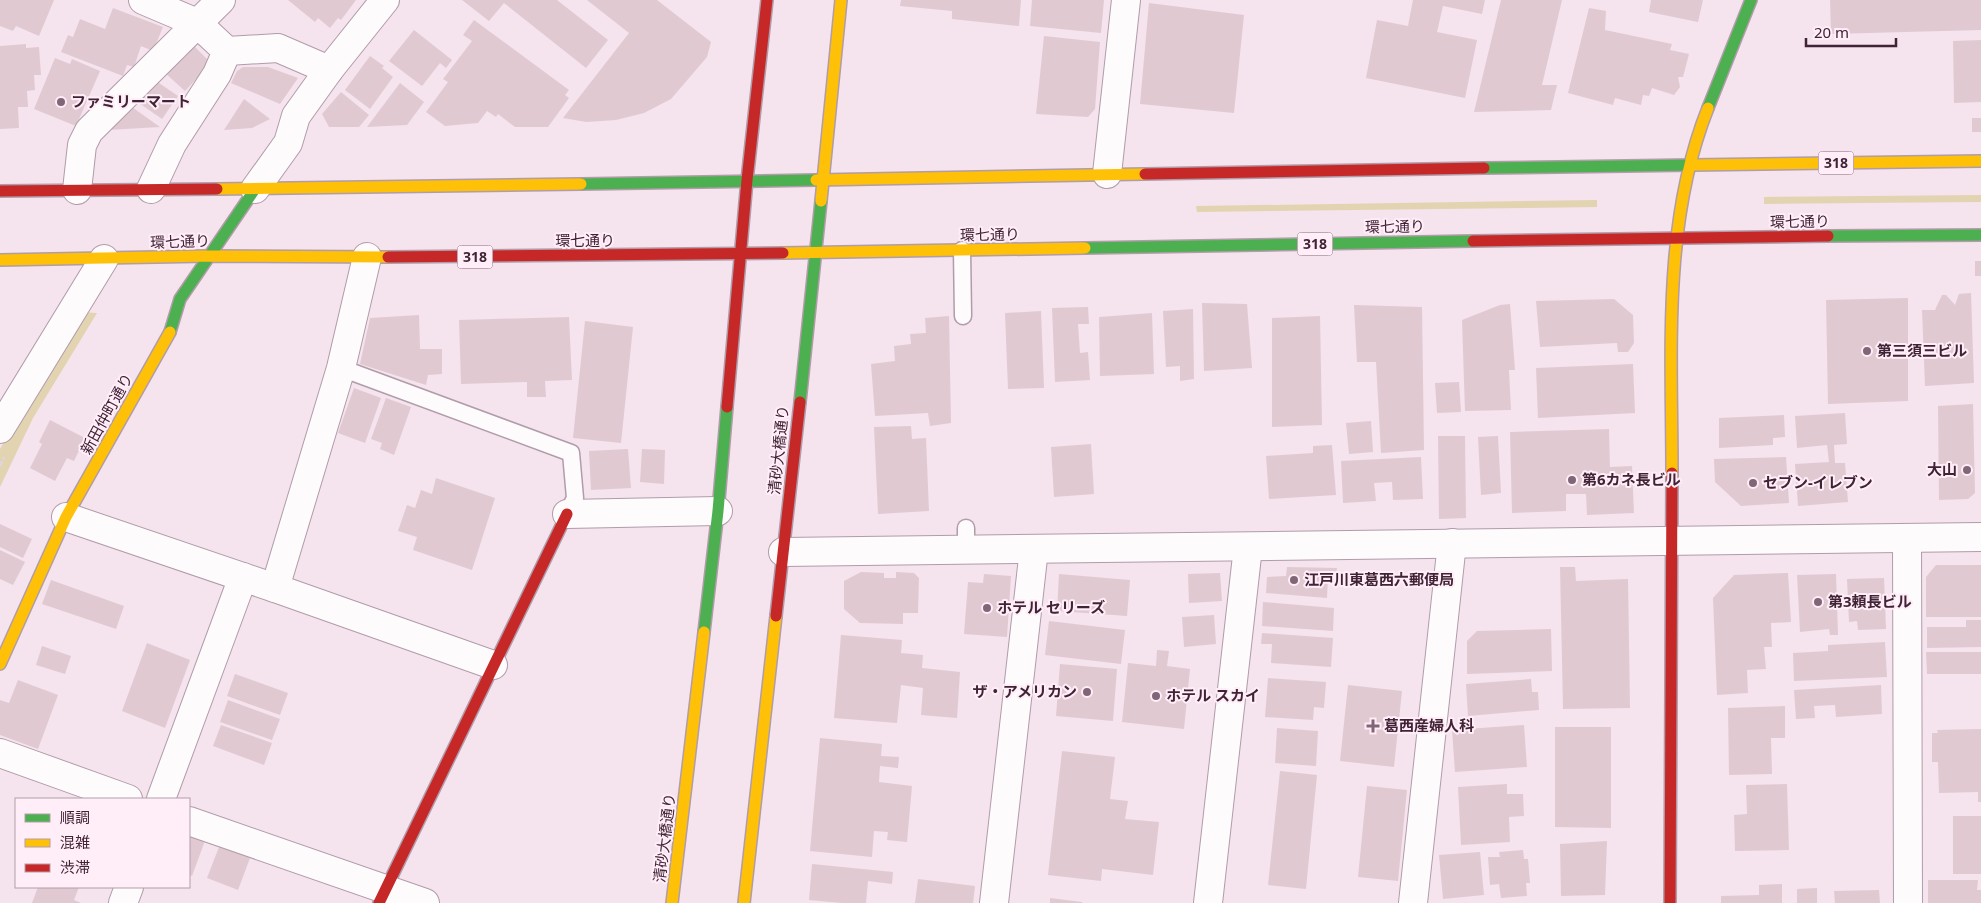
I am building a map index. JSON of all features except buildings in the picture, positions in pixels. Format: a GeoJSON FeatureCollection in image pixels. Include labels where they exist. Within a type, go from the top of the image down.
{"type":"FeatureCollection","features":[{"type":"Feature","properties":{"kind":"main road","name":"清砂大橋通り"},"geometry":{"type":"LineString","coordinates":[[672,903],[718,512],[747,180],[767,0]]}},
{"type":"Feature","properties":{"kind":"main road","name":"清砂大橋通り"},"geometry":{"type":"LineString","coordinates":[[744,903],[816,252],[841,0]]}},
{"type":"Feature","properties":{"kind":"main road"},"geometry":{"type":"LineString","coordinates":[[1670,903],[1672,294],[1676,237],[1690,164],[1705,115],[1751,0]]}},
{"type":"Feature","properties":{"kind":"main road","name":"318"},"geometry":{"type":"LineString","coordinates":[[0,191],[822,180],[1690,164],[1981,162]]}},
{"type":"Feature","properties":{"kind":"main road","name":"新田仲町通り"},"geometry":{"type":"LineString","coordinates":[[0,664],[66,517],[169,334],[180,299],[255,189]]}},
{"type":"Feature","properties":{"kind":"main road","name":"環七通り"},"geometry":{"type":"LineString","coordinates":[[0,260],[208,256],[367,258],[742,254],[1676,237],[1981,235]]}},
{"type":"Feature","properties":{"kind":"main road"},"geometry":{"type":"LineString","coordinates":[[382,896],[567,514]]}},
{"type":"Feature","properties":{"kind":"street"},"geometry":{"type":"LineString","coordinates":[[143,0],[197,23],[226,51],[278,48],[329,70]]}},
{"type":"Feature","properties":{"kind":"street"},"geometry":{"type":"LineString","coordinates":[[77,190],[82,146],[89,131],[221,0]]}},
{"type":"Feature","properties":{"kind":"street"},"geometry":{"type":"LineString","coordinates":[[255,189],[288,143],[296,116],[329,70],[385,0]]}},
{"type":"Feature","properties":{"kind":"street"},"geometry":{"type":"LineString","coordinates":[[1107,174],[1126,0]]}},
{"type":"Feature","properties":{"kind":"street"},"geometry":{"type":"LineString","coordinates":[[151,189],[172,144],[217,74],[226,51]]}},
{"type":"Feature","properties":{"kind":"street"},"geometry":{"type":"LineString","coordinates":[[275,588],[341,368],[367,258]]}},
{"type":"Feature","properties":{"kind":"street"},"geometry":{"type":"LineString","coordinates":[[0,429],[104,259]]}},
{"type":"Feature","properties":{"kind":"street"},"geometry":{"type":"LineString","coordinates":[[567,514],[718,512]]}},
{"type":"Feature","properties":{"kind":"street"},"geometry":{"type":"LineString","coordinates":[[66,517],[493,665]]}},
{"type":"Feature","properties":{"kind":"street"},"geometry":{"type":"LineString","coordinates":[[783,552],[966,539],[1034,549],[1248,547],[1452,542],[1981,537]]}},
{"type":"Feature","properties":{"kind":"street"},"geometry":{"type":"LineString","coordinates":[[1907,538],[1908,903]]}},
{"type":"Feature","properties":{"kind":"street"},"geometry":{"type":"LineString","coordinates":[[1413,903],[1452,542]]}},
{"type":"Feature","properties":{"kind":"street"},"geometry":{"type":"LineString","coordinates":[[1208,903],[1248,547]]}},
{"type":"Feature","properties":{"kind":"street"},"geometry":{"type":"LineString","coordinates":[[994,903],[1034,549]]}},
{"type":"Feature","properties":{"kind":"street"},"geometry":{"type":"LineString","coordinates":[[161,798],[243,577]]}},
{"type":"Feature","properties":{"kind":"street"},"geometry":{"type":"LineString","coordinates":[[0,753],[125,798]]}},
{"type":"Feature","properties":{"kind":"street"},"geometry":{"type":"LineString","coordinates":[[190,821],[382,896],[425,903]]}},
{"type":"Feature","properties":{"kind":"street"},"geometry":{"type":"LineString","coordinates":[[123,903],[129,888]]}},
{"type":"Feature","properties":{"kind":"lane"},"geometry":{"type":"LineString","coordinates":[[962,250],[963,316]]}},
{"type":"Feature","properties":{"kind":"lane"},"geometry":{"type":"LineString","coordinates":[[341,368],[571,453],[575,498],[567,514]]}},
{"type":"Feature","properties":{"kind":"shaded area"},"geometry":{"type":"Polygon","coordinates":[[[1981,195],[1981,202],[1764,204],[1764,197],[1981,195]]]}},
{"type":"Feature","properties":{"kind":"shaded area"},"geometry":{"type":"Polygon","coordinates":[[[1597,200],[1597,207],[1197,212],[1196,206],[1597,200]]]}},
{"type":"Feature","properties":{"kind":"shaded area"},"geometry":{"type":"Polygon","coordinates":[[[78,312],[97,313],[33,418],[0,487],[0,449],[78,312]]]}},
{"type":"Feature","properties":{"kind":"traffic: fast"},"geometry":{"type":"LineString","coordinates":[[1708,108],[1751,0]]}},
{"type":"Feature","properties":{"kind":"traffic: fast"},"geometry":{"type":"LineString","coordinates":[[1484,168],[1693,165]]}},
{"type":"Feature","properties":{"kind":"traffic: fast"},"geometry":{"type":"LineString","coordinates":[[581,184],[816,180]]}},
{"type":"Feature","properties":{"kind":"traffic: fast"},"geometry":{"type":"LineString","coordinates":[[170,332],[180,299],[255,189]]}},
{"type":"Feature","properties":{"kind":"traffic: fast"},"geometry":{"type":"LineString","coordinates":[[800,402],[821,201]]}},
{"type":"Feature","properties":{"kind":"traffic: fast"},"geometry":{"type":"LineString","coordinates":[[1828,236],[1981,235]]}},
{"type":"Feature","properties":{"kind":"traffic: fast"},"geometry":{"type":"LineString","coordinates":[[1085,248],[1473,241]]}},
{"type":"Feature","properties":{"kind":"traffic: fast"},"geometry":{"type":"LineString","coordinates":[[704,632],[718,511],[727,407]]}},
{"type":"Feature","properties":{"kind":"traffic: slow"},"geometry":{"type":"LineString","coordinates":[[821,201],[841,0]]}},
{"type":"Feature","properties":{"kind":"traffic: slow"},"geometry":{"type":"LineString","coordinates":[[1672,473],[1671,335],[1676,242],[1693,152],[1708,108]]}},
{"type":"Feature","properties":{"kind":"traffic: slow"},"geometry":{"type":"LineString","coordinates":[[1693,165],[1981,161]]}},
{"type":"Feature","properties":{"kind":"traffic: slow"},"geometry":{"type":"LineString","coordinates":[[816,180],[1145,174]]}},
{"type":"Feature","properties":{"kind":"traffic: slow"},"geometry":{"type":"LineString","coordinates":[[217,189],[581,184]]}},
{"type":"Feature","properties":{"kind":"traffic: slow"},"geometry":{"type":"LineString","coordinates":[[783,253],[1085,248]]}},
{"type":"Feature","properties":{"kind":"traffic: slow"},"geometry":{"type":"LineString","coordinates":[[0,260],[208,256],[388,257]]}},
{"type":"Feature","properties":{"kind":"traffic: slow"},"geometry":{"type":"LineString","coordinates":[[0,664],[66,517],[170,332]]}},
{"type":"Feature","properties":{"kind":"traffic: slow"},"geometry":{"type":"LineString","coordinates":[[744,903],[776,616]]}},
{"type":"Feature","properties":{"kind":"traffic: slow"},"geometry":{"type":"LineString","coordinates":[[672,903],[704,632]]}},
{"type":"Feature","properties":{"kind":"traffic: jam"},"geometry":{"type":"LineString","coordinates":[[727,407],[747,180],[767,0]]}},
{"type":"Feature","properties":{"kind":"traffic: jam"},"geometry":{"type":"LineString","coordinates":[[1145,174],[1484,168]]}},
{"type":"Feature","properties":{"kind":"traffic: jam"},"geometry":{"type":"LineString","coordinates":[[0,191],[217,189]]}},
{"type":"Feature","properties":{"kind":"traffic: jam"},"geometry":{"type":"LineString","coordinates":[[1473,241],[1828,236]]}},
{"type":"Feature","properties":{"kind":"traffic: jam"},"geometry":{"type":"LineString","coordinates":[[388,257],[783,253]]}},
{"type":"Feature","properties":{"kind":"traffic: jam"},"geometry":{"type":"LineString","coordinates":[[776,616],[800,402]]}},
{"type":"Feature","properties":{"kind":"traffic: jam"},"geometry":{"type":"LineString","coordinates":[[1670,903],[1672,473]]}},
{"type":"Feature","properties":{"kind":"traffic: jam"},"geometry":{"type":"LineString","coordinates":[[379,903],[567,514]]}},
{"type":"Feature","properties":{"kind":"place","name":"ファミリーマート"},"geometry":{"type":"Point","coordinates":[61,102]}},
{"type":"Feature","properties":{"kind":"place","name":"第三須三ビル"},"geometry":{"type":"Point","coordinates":[1867,351]}},
{"type":"Feature","properties":{"kind":"place","name":"大山"},"geometry":{"type":"Point","coordinates":[1967,470]}},
{"type":"Feature","properties":{"kind":"place","name":"第6カネ長ビル"},"geometry":{"type":"Point","coordinates":[1572,480]}},
{"type":"Feature","properties":{"kind":"place","name":"セブン-イレブン"},"geometry":{"type":"Point","coordinates":[1753,483]}},
{"type":"Feature","properties":{"kind":"place","name":"江戸川東葛西六郵便局"},"geometry":{"type":"Point","coordinates":[1294,580]}},
{"type":"Feature","properties":{"kind":"place","name":"第3頼長ビル"},"geometry":{"type":"Point","coordinates":[1818,602]}},
{"type":"Feature","properties":{"kind":"place","name":"ホテル セリーズ"},"geometry":{"type":"Point","coordinates":[987,608]}},
{"type":"Feature","properties":{"kind":"place","name":"ザ・アメリカン"},"geometry":{"type":"Point","coordinates":[1087,692]}},
{"type":"Feature","properties":{"kind":"place","name":"ホテル スカイ"},"geometry":{"type":"Point","coordinates":[1156,696]}},
{"type":"Feature","properties":{"kind":"place","name":"葛西産婦人科"},"geometry":{"type":"Point","coordinates":[1373,726]}}]}
